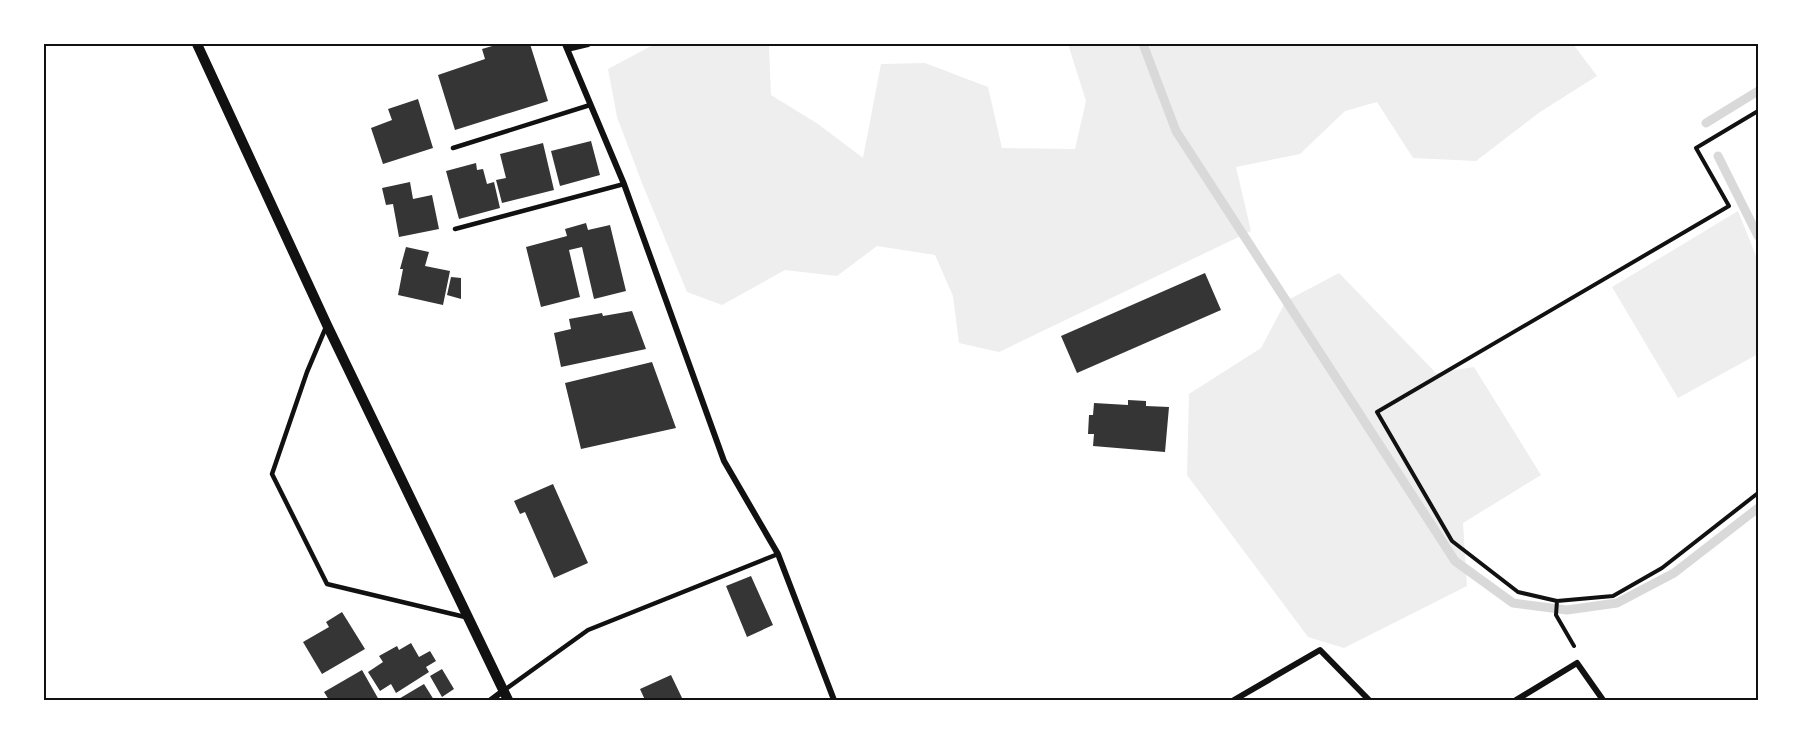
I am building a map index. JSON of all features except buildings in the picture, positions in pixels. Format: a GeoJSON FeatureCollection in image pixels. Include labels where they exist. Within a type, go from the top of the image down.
{"type":"FeatureCollection","features":[{"type":"Feature","properties":{"kind":"street"},"geometry":{"type":"LineString","coordinates":[[197,44],[327,325],[506,696],[491,700]]}},
{"type":"Feature","properties":{"kind":"street"},"geometry":{"type":"LineString","coordinates":[[588,44],[566,46],[624,184],[724,461],[778,554],[834,700]]}},
{"type":"Feature","properties":{"kind":"street"},"geometry":{"type":"LineString","coordinates":[[1234,700],[1320,651],[1368,700]]}},
{"type":"Feature","properties":{"kind":"street"},"geometry":{"type":"LineString","coordinates":[[1516,700],[1577,663],[1603,700]]}},
{"type":"Feature","properties":{"kind":"lane"},"geometry":{"type":"LineString","coordinates":[[453,148],[590,105]]}},
{"type":"Feature","properties":{"kind":"lane"},"geometry":{"type":"LineString","coordinates":[[455,229],[624,184]]}},
{"type":"Feature","properties":{"kind":"lane"},"geometry":{"type":"LineString","coordinates":[[327,325],[307,372],[272,474],[327,584],[469,618]]}},
{"type":"Feature","properties":{"kind":"lane"},"geometry":{"type":"LineString","coordinates":[[506,696],[588,630],[778,554]]}},
{"type":"Feature","properties":{"kind":"path"},"geometry":{"type":"LineString","coordinates":[[1758,111],[1696,148],[1729,206],[1377,412],[1452,541],[1518,592],[1557,601],[1613,597],[1662,568],[1758,493]]}},
{"type":"Feature","properties":{"kind":"path"},"geometry":{"type":"LineString","coordinates":[[1557,601],[1556,615],[1578,654],[1577,663]]}},
{"type":"Feature","properties":{"kind":"shaded area"},"geometry":{"type":"Polygon","coordinates":[[[662,44],[764,44],[769,46],[771,95],[818,124],[863,158],[881,64],[925,63],[988,87],[1002,148],[1075,149],[1086,101],[1068,44],[1573,44],[1597,76],[1540,112],[1476,161],[1413,158],[1377,102],[1345,111],[1300,154],[1236,167],[1251,231],[999,352],[959,343],[953,296],[935,255],[877,246],[837,276],[785,270],[722,305],[687,292],[617,117],[608,69],[651,46],[662,44]]]}},
{"type":"Feature","properties":{"kind":"shaded area"},"geometry":{"type":"Polygon","coordinates":[[[1738,211],[1758,261],[1758,354],[1678,398],[1612,287],[1738,211]]]}},
{"type":"Feature","properties":{"kind":"shaded area"},"geometry":{"type":"Polygon","coordinates":[[[1339,273],[1436,373],[1474,367],[1541,475],[1463,523],[1467,586],[1344,648],[1308,637],[1187,475],[1189,394],[1261,348],[1286,301],[1339,273]]]}},
{"type":"Feature","properties":{"kind":"waterway"},"geometry":{"type":"LineString","coordinates":[[1143,44],[1176,131],[1455,561],[1513,603],[1567,610],[1617,603],[1674,573],[1758,508]]}},
{"type":"Feature","properties":{"kind":"waterway"},"geometry":{"type":"LineString","coordinates":[[1706,123],[1758,91]]}},
{"type":"Feature","properties":{"kind":"waterway"},"geometry":{"type":"LineString","coordinates":[[1718,156],[1758,236]]}}]}
